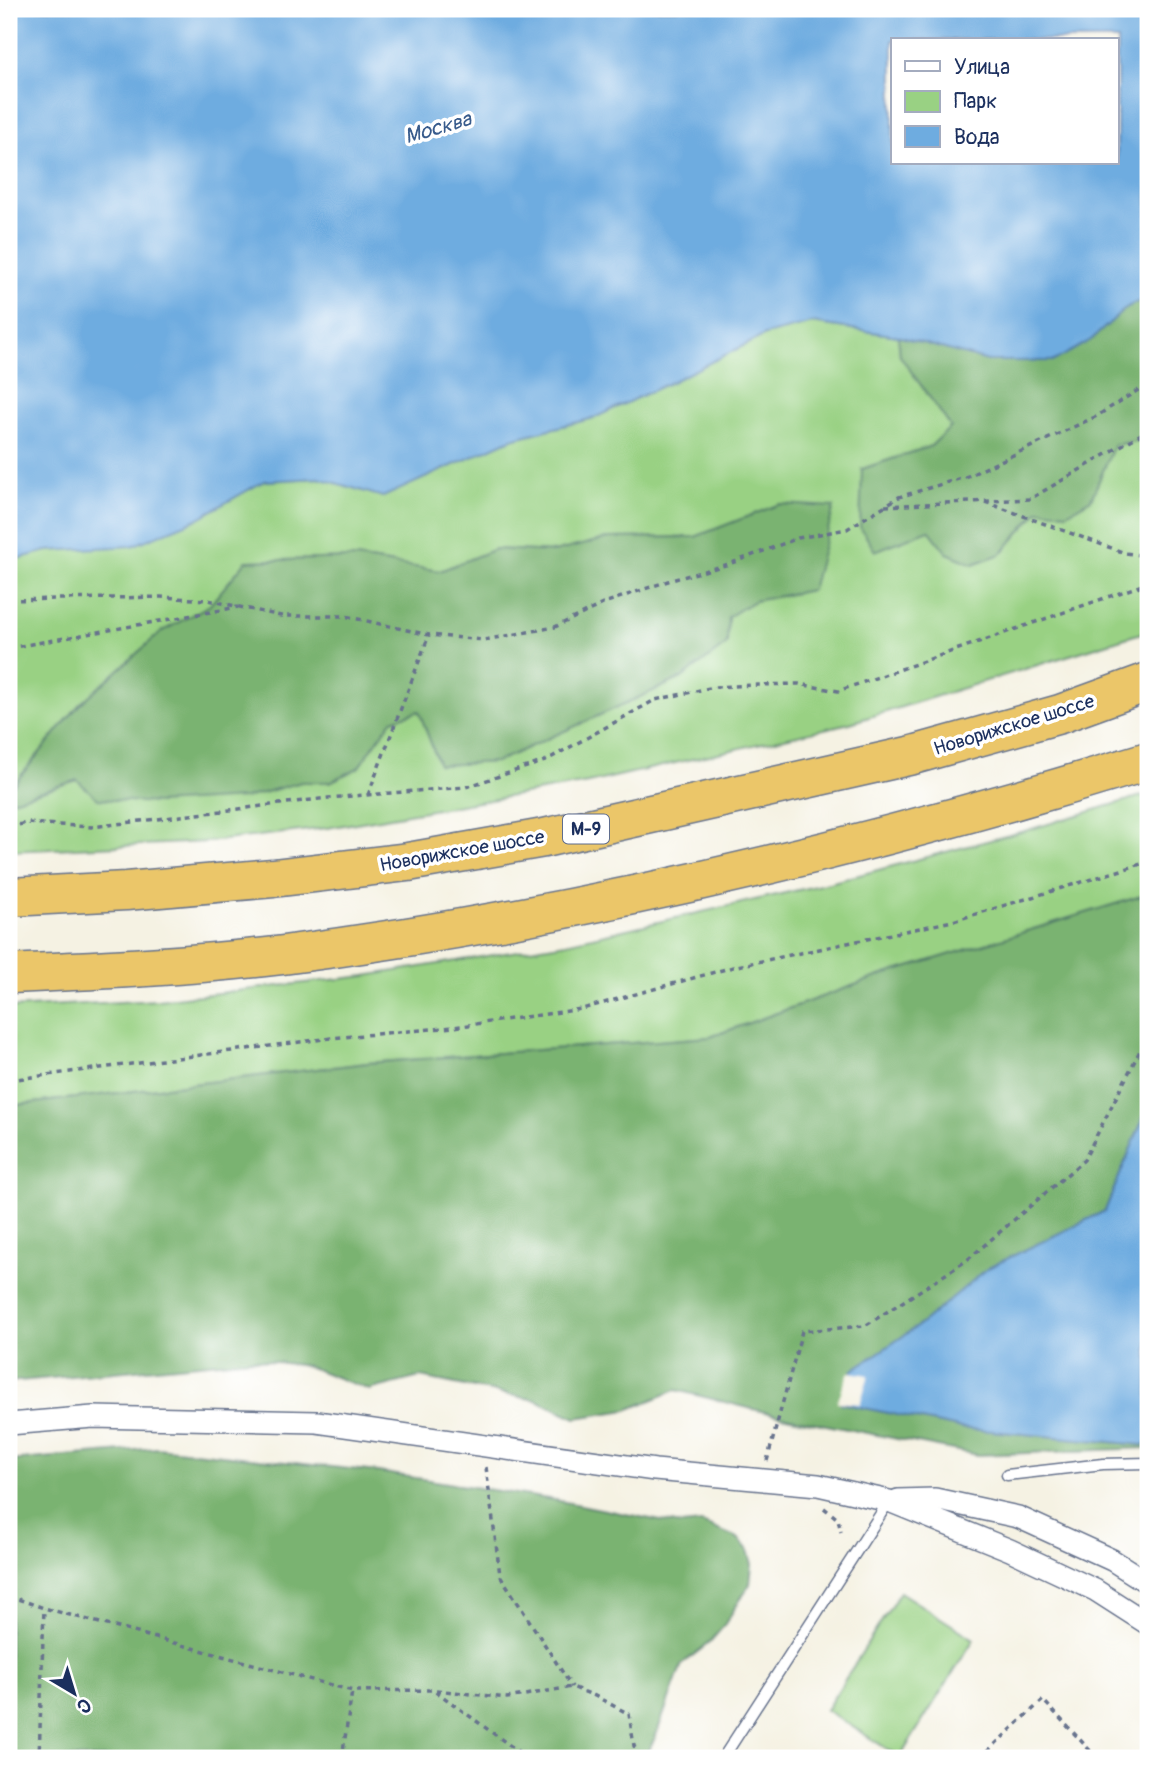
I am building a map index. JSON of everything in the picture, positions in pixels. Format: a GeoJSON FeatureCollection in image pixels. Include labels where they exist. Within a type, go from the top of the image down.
{"type":"FeatureCollection","features":[{"type":"Feature","properties":{"kind":"highway","name":"Новорижское шоссе"},"geometry":{"type":"LineString","coordinates":[[9,897],[126,891],[273,878],[408,862],[544,838],[913,755],[1060,714],[1148,682]]}},
{"type":"Feature","properties":{"kind":"highway"},"geometry":{"type":"LineString","coordinates":[[9,974],[128,969],[281,955],[520,918],[710,880],[850,846],[1148,761]]}},
{"type":"Feature","properties":{"kind":"street"},"geometry":{"type":"LineString","coordinates":[[9,1424],[93,1417],[317,1422],[641,1468],[818,1485],[889,1501],[1010,1550],[1095,1590],[1148,1624]]}},
{"type":"Feature","properties":{"kind":"street"},"geometry":{"type":"LineString","coordinates":[[889,1501],[935,1499],[1018,1517],[1112,1560],[1148,1583]]}},
{"type":"Feature","properties":{"kind":"lane"},"geometry":{"type":"LineString","coordinates":[[1007,1475],[1103,1464],[1148,1462]]}},
{"type":"Feature","properties":{"kind":"lane"},"geometry":{"type":"LineString","coordinates":[[723,1758],[889,1501]]}},
{"type":"Feature","properties":{"kind":"path"},"geometry":{"type":"LineString","coordinates":[[9,600],[160,597],[208,600],[281,616],[345,616],[429,635],[484,640],[555,628],[607,602],[668,581],[729,564],[798,538],[847,529],[899,497],[968,476],[1095,417],[1148,384]]}},
{"type":"Feature","properties":{"kind":"path"},"geometry":{"type":"LineString","coordinates":[[884,506],[1030,499],[1148,430]]}},
{"type":"Feature","properties":{"kind":"path"},"geometry":{"type":"LineString","coordinates":[[982,501],[1125,553],[1148,556]]}},
{"type":"Feature","properties":{"kind":"path"},"geometry":{"type":"LineString","coordinates":[[9,827],[27,823],[92,827],[368,794],[466,787],[545,761],[656,700],[713,687],[799,684],[838,691],[1148,583]]}},
{"type":"Feature","properties":{"kind":"path"},"geometry":{"type":"LineString","coordinates":[[9,648],[240,607]]}},
{"type":"Feature","properties":{"kind":"path"},"geometry":{"type":"LineString","coordinates":[[368,794],[429,635]]}},
{"type":"Feature","properties":{"kind":"path"},"geometry":{"type":"LineString","coordinates":[[9,1080],[331,1038],[454,1027],[582,1009],[733,967],[953,921],[1148,862]]}},
{"type":"Feature","properties":{"kind":"path"},"geometry":{"type":"LineString","coordinates":[[762,1480],[802,1331],[865,1326],[966,1261],[1084,1160],[1148,1035]]}},
{"type":"Feature","properties":{"kind":"path"},"geometry":{"type":"LineString","coordinates":[[486,1467],[500,1575],[572,1687]]}},
{"type":"Feature","properties":{"kind":"path"},"geometry":{"type":"LineString","coordinates":[[815,1506],[822,1507],[838,1519],[841,1532]]}},
{"type":"Feature","properties":{"kind":"path"},"geometry":{"type":"LineString","coordinates":[[9,1596],[44,1608],[353,1690],[434,1690],[507,1698],[572,1687],[629,1714],[634,1746],[640,1758]]}},
{"type":"Feature","properties":{"kind":"path"},"geometry":{"type":"LineString","coordinates":[[39,1758],[44,1608]]}},
{"type":"Feature","properties":{"kind":"path"},"geometry":{"type":"LineString","coordinates":[[342,1758],[353,1690]]}},
{"type":"Feature","properties":{"kind":"path"},"geometry":{"type":"LineString","coordinates":[[434,1690],[527,1758]]}},
{"type":"Feature","properties":{"kind":"path"},"geometry":{"type":"LineString","coordinates":[[980,1758],[1043,1700],[1097,1758]]}},
{"type":"Feature","properties":{"kind":"green space"},"geometry":{"type":"Polygon","coordinates":[[[1148,297],[1148,447],[1141,440],[1114,445],[1091,499],[1067,513],[1039,510],[1001,554],[973,564],[947,553],[929,530],[875,551],[860,527],[862,469],[931,446],[951,427],[900,356],[898,336],[988,361],[1091,340],[1127,307],[1148,297]]]}},
{"type":"Feature","properties":{"kind":"green space"},"geometry":{"type":"Polygon","coordinates":[[[812,323],[898,336],[900,356],[951,427],[931,446],[862,469],[929,530],[947,553],[973,564],[1001,554],[1039,510],[1067,513],[1091,499],[1114,445],[1141,440],[1148,447],[1148,631],[850,723],[588,783],[327,828],[208,842],[9,851],[9,801],[77,780],[245,798],[301,782],[330,782],[358,768],[392,720],[419,711],[439,765],[496,762],[682,678],[728,617],[754,601],[812,590],[780,504],[695,537],[609,538],[554,552],[495,549],[440,571],[356,558],[247,561],[210,605],[161,632],[79,705],[9,790],[9,561],[47,551],[132,545],[195,520],[264,481],[319,478],[383,497],[511,439],[594,418],[765,335],[812,323]]]}},
{"type":"Feature","properties":{"kind":"green space"},"geometry":{"type":"Polygon","coordinates":[[[780,504],[834,507],[812,590],[754,601],[728,617],[727,644],[682,678],[496,762],[439,765],[419,711],[392,720],[358,768],[330,782],[301,782],[245,798],[157,803],[98,799],[77,780],[9,801],[9,790],[79,705],[161,632],[210,605],[246,561],[356,558],[440,571],[495,549],[554,552],[609,538],[695,537],[780,504]]]}},
{"type":"Feature","properties":{"kind":"green space"},"geometry":{"type":"Polygon","coordinates":[[[1148,794],[1148,894],[883,975],[710,1037],[367,1063],[9,1106],[9,1008],[158,1000],[365,976],[566,943],[829,883],[1028,830],[1148,794]]]}},
{"type":"Feature","properties":{"kind":"green space"},"geometry":{"type":"Polygon","coordinates":[[[1148,894],[1148,1107],[1105,1211],[988,1268],[921,1324],[853,1370],[841,1403],[959,1428],[1143,1445],[1148,1441],[1148,1448],[978,1455],[781,1416],[676,1390],[627,1410],[576,1418],[536,1400],[420,1377],[369,1390],[307,1366],[252,1359],[9,1382],[9,1106],[367,1063],[710,1037],[883,975],[1148,894]]]}},
{"type":"Feature","properties":{"kind":"green space"},"geometry":{"type":"Polygon","coordinates":[[[157,1448],[378,1472],[555,1500],[681,1525],[702,1523],[738,1538],[748,1550],[752,1564],[750,1584],[723,1627],[709,1643],[682,1664],[655,1738],[647,1752],[639,1758],[9,1758],[9,1461],[157,1448]]]}},
{"type":"Feature","properties":{"kind":"green space"},"geometry":{"type":"Polygon","coordinates":[[[900,1592],[974,1639],[900,1757],[826,1710],[900,1592]]]}},
{"type":"Feature","properties":{"kind":"water","name":"Москва"},"geometry":{"type":"Polygon","coordinates":[[[9,9],[1148,9],[1148,297],[1127,307],[1091,340],[1054,361],[988,361],[898,336],[812,323],[765,335],[594,418],[511,439],[383,497],[319,478],[264,481],[195,520],[132,546],[47,551],[9,561],[9,9]]]}},
{"type":"Feature","properties":{"kind":"water"},"geometry":{"type":"Polygon","coordinates":[[[1148,1107],[1148,1441],[1143,1445],[959,1428],[841,1403],[853,1370],[921,1324],[988,1268],[1105,1211],[1148,1107]]]}},
{"type":"Feature","properties":{"kind":"pier"},"geometry":{"type":"Polygon","coordinates":[[[849,1372],[869,1375],[860,1404],[837,1402],[849,1372]]]}}]}
